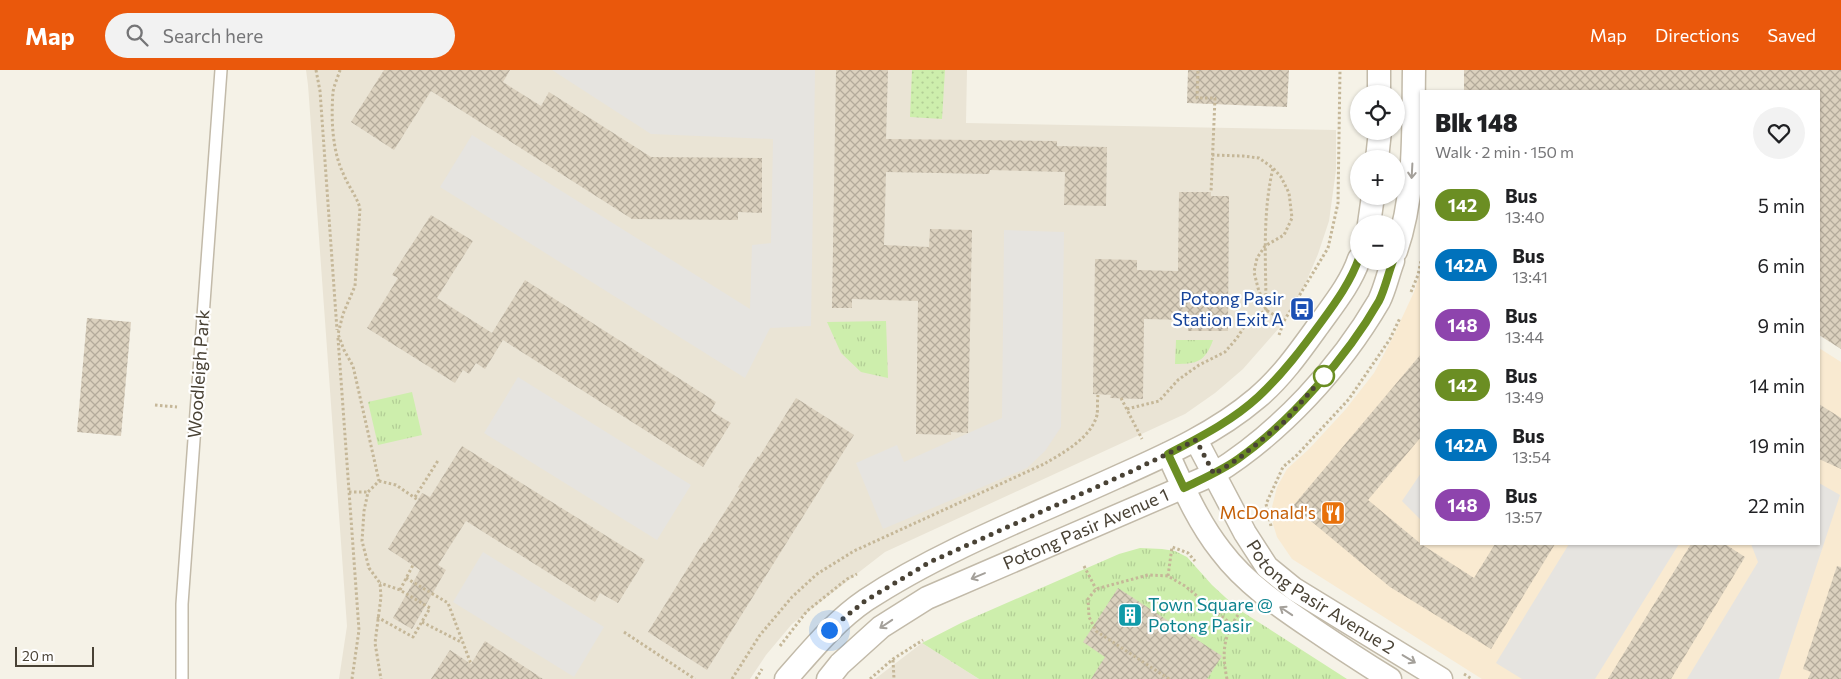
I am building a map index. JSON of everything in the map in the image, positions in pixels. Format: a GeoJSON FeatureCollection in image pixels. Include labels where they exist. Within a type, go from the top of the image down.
{"type":"FeatureCollection","features":[{"type":"Feature","properties":{"kind":"street"},"geometry":{"type":"LineString","coordinates":[[1379,70],[1379,85]]}},
{"type":"Feature","properties":{"kind":"street"},"geometry":{"type":"LineString","coordinates":[[1404,215],[1411,187],[1414,70]]}},
{"type":"Feature","properties":{"kind":"street","name":"Potong Pasir Avenue 1"},"geometry":{"type":"LineString","coordinates":[[786,679],[829,630],[865,601],[930,562],[1168,454],[1218,428],[1258,398],[1287,367],[1333,306],[1354,270]]}},
{"type":"Feature","properties":{"kind":"street","name":"Potong Pasir Avenue 1"},"geometry":{"type":"LineString","coordinates":[[828,679],[840,664],[881,627],[927,598],[1184,488],[1214,474],[1238,459],[1284,422],[1344,353],[1380,299],[1390,270]]}},
{"type":"Feature","properties":{"kind":"street","name":"Potong Pasir Avenue 2"},"geometry":{"type":"LineString","coordinates":[[1196,440],[1245,534],[1267,567],[1294,589],[1441,679]]}},
{"type":"Feature","properties":{"kind":"street","name":"Potong Pasir Avenue 2"},"geometry":{"type":"LineString","coordinates":[[1168,454],[1207,531],[1240,574],[1278,606],[1390,679]]}},
{"type":"Feature","properties":{"kind":"lane","name":"Woodleigh Park"},"geometry":{"type":"LineString","coordinates":[[182,679],[182,604],[220,70]]}},
{"type":"Feature","properties":{"kind":"path"},"geometry":{"type":"LineString","coordinates":[[316,70],[320,91],[359,630],[352,679]]}},
{"type":"Feature","properties":{"kind":"path"},"geometry":{"type":"LineString","coordinates":[[340,70],[333,90],[332,122],[336,150],[342,173],[357,197],[360,208],[355,286],[343,314],[338,334],[353,366],[379,481]]}},
{"type":"Feature","properties":{"kind":"path"},"geometry":{"type":"LineString","coordinates":[[1198,70],[1197,98],[1214,98],[1211,192]]}},
{"type":"Feature","properties":{"kind":"path"},"geometry":{"type":"LineString","coordinates":[[1278,339],[1284,320],[1328,248],[1338,203],[1340,70]]}},
{"type":"Feature","properties":{"kind":"path"},"geometry":{"type":"LineString","coordinates":[[1212,155],[1259,158],[1274,168],[1289,193],[1292,218],[1284,235],[1265,246],[1257,258],[1254,272],[1266,310],[1284,320]]}},
{"type":"Feature","properties":{"kind":"path"},"geometry":{"type":"LineString","coordinates":[[1266,310],[1265,246],[1268,189],[1274,168]]}},
{"type":"Feature","properties":{"kind":"path"},"geometry":{"type":"LineString","coordinates":[[1127,409],[1159,402],[1178,380],[1199,365],[1225,352],[1246,324],[1266,310]]}},
{"type":"Feature","properties":{"kind":"path"},"geometry":{"type":"LineString","coordinates":[[1266,504],[1283,467],[1297,455],[1349,399],[1390,339]]}},
{"type":"Feature","properties":{"kind":"path"},"geometry":{"type":"LineString","coordinates":[[732,679],[760,635],[792,597],[816,574],[854,551],[1044,464],[1068,450],[1087,432],[1097,415],[1098,394]]}},
{"type":"Feature","properties":{"kind":"path"},"geometry":{"type":"LineString","coordinates":[[1121,398],[1144,441],[1136,445]]}},
{"type":"Feature","properties":{"kind":"path"},"geometry":{"type":"LineString","coordinates":[[155,405],[184,408]]}},
{"type":"Feature","properties":{"kind":"path"},"geometry":{"type":"LineString","coordinates":[[379,481],[396,485],[416,498],[439,459]]}},
{"type":"Feature","properties":{"kind":"path"},"geometry":{"type":"LineString","coordinates":[[379,481],[368,492],[364,511],[362,541],[369,568],[380,583],[381,597],[375,643],[382,677],[380,679]]}},
{"type":"Feature","properties":{"kind":"path"},"geometry":{"type":"LineString","coordinates":[[349,492],[368,492]]}},
{"type":"Feature","properties":{"kind":"path"},"geometry":{"type":"LineString","coordinates":[[1168,576],[1172,547]]}},
{"type":"Feature","properties":{"kind":"path"},"geometry":{"type":"LineString","coordinates":[[400,590],[413,565]]}},
{"type":"Feature","properties":{"kind":"path"},"geometry":{"type":"LineString","coordinates":[[1084,566],[1096,589]]}},
{"type":"Feature","properties":{"kind":"path"},"geometry":{"type":"LineString","coordinates":[[778,648],[807,611],[847,579],[864,571]]}},
{"type":"Feature","properties":{"kind":"path"},"geometry":{"type":"LineString","coordinates":[[1169,679],[1096,631],[1089,617],[1088,599],[1096,589],[1148,575],[1168,576],[1185,586],[1231,624]]}},
{"type":"Feature","properties":{"kind":"path"},"geometry":{"type":"LineString","coordinates":[[406,578],[448,603],[470,664]]}},
{"type":"Feature","properties":{"kind":"path"},"geometry":{"type":"LineString","coordinates":[[377,617],[413,636],[430,608],[400,590],[380,583]]}},
{"type":"Feature","properties":{"kind":"path"},"geometry":{"type":"LineString","coordinates":[[1227,679],[1224,661],[1226,638],[1231,624],[1242,609]]}},
{"type":"Feature","properties":{"kind":"path"},"geometry":{"type":"LineString","coordinates":[[422,622],[463,643]]}},
{"type":"Feature","properties":{"kind":"path"},"geometry":{"type":"LineString","coordinates":[[624,632],[695,679]]}},
{"type":"Feature","properties":{"kind":"path"},"geometry":{"type":"LineString","coordinates":[[870,679],[893,659],[923,640]]}},
{"type":"Feature","properties":{"kind":"path"},"geometry":{"type":"LineString","coordinates":[[893,659],[894,679]]}},
{"type":"Feature","properties":{"kind":"path"},"geometry":{"type":"LineString","coordinates":[[756,679],[766,662]]}},
{"type":"Feature","properties":{"kind":"shaded area"},"geometry":{"type":"Polygon","coordinates":[[[306,70],[967,70],[966,123],[1336,130],[1336,170],[1329,221],[1318,254],[1303,289],[1279,328],[1243,369],[1215,393],[1185,414],[885,552],[792,624],[766,655],[750,679],[339,679],[347,626],[306,70]]]}},
{"type":"Feature","properties":{"kind":"shaded area"},"geometry":{"type":"Polygon","coordinates":[[[552,70],[815,70],[811,326],[770,328],[745,378],[440,187],[472,135],[750,309],[752,245],[771,243],[773,139],[651,134],[552,70]]]}},
{"type":"Feature","properties":{"kind":"shaded area"},"geometry":{"type":"Polygon","coordinates":[[[1004,230],[1064,232],[1061,427],[1045,451],[1027,468],[883,529],[856,463],[897,445],[904,462],[1002,418],[1004,230]]]}},
{"type":"Feature","properties":{"kind":"shaded area"},"geometry":{"type":"Polygon","coordinates":[[[1420,273],[1420,545],[1820,545],[1820,349],[1841,362],[1841,679],[1482,679],[1292,559],[1277,537],[1273,524],[1271,511],[1277,487],[1287,469],[1309,449],[1345,410],[1374,373],[1414,292],[1420,273]]]}},
{"type":"Feature","properties":{"kind":"shaded area"},"geometry":{"type":"Polygon","coordinates":[[[518,377],[691,485],[657,540],[484,433],[518,377]]]}},
{"type":"Feature","properties":{"kind":"shaded area"},"geometry":{"type":"Polygon","coordinates":[[[1420,474],[1420,519],[1402,501],[1420,474]]]}},
{"type":"Feature","properties":{"kind":"shaded area"},"geometry":{"type":"Polygon","coordinates":[[[1820,484],[1840,495],[1779,679],[1687,679],[1758,562],[1751,545],[1820,545],[1820,484]]]}},
{"type":"Feature","properties":{"kind":"shaded area"},"geometry":{"type":"Polygon","coordinates":[[[1568,545],[1678,545],[1595,679],[1522,679],[1496,663],[1568,545]]]}},
{"type":"Feature","properties":{"kind":"shaded area"},"geometry":{"type":"Polygon","coordinates":[[[483,552],[604,627],[574,677],[453,602],[483,552]]]}},
{"type":"Feature","properties":{"kind":"shaded area"},"geometry":{"type":"Polygon","coordinates":[[[922,643],[979,679],[875,679],[922,643]]]}},
{"type":"Feature","properties":{"kind":"green space"},"geometry":{"type":"Polygon","coordinates":[[[912,70],[945,70],[942,119],[910,117],[912,70]]]}},
{"type":"Feature","properties":{"kind":"green space"},"geometry":{"type":"Polygon","coordinates":[[[886,321],[888,378],[861,372],[841,353],[827,322],[886,321]]]}},
{"type":"Feature","properties":{"kind":"green space"},"geometry":{"type":"Polygon","coordinates":[[[1176,340],[1213,340],[1207,353],[1199,360],[1175,364],[1176,340]]]}},
{"type":"Feature","properties":{"kind":"green space"},"geometry":{"type":"Polygon","coordinates":[[[412,392],[422,435],[378,445],[368,402],[412,392]]]}},
{"type":"Feature","properties":{"kind":"green space"},"geometry":{"type":"Polygon","coordinates":[[[1140,548],[1175,551],[1187,557],[1212,585],[1238,609],[1347,679],[979,679],[922,643],[961,623],[1119,554],[1140,548]]]}},
{"type":"Feature","properties":{"kind":"building"},"geometry":{"type":"Polygon","coordinates":[[[384,70],[510,70],[503,82],[541,106],[549,92],[651,157],[762,158],[762,213],[738,212],[738,220],[632,219],[431,91],[394,150],[351,122],[384,70]]]}},
{"type":"Feature","properties":{"kind":"building"},"geometry":{"type":"Polygon","coordinates":[[[836,70],[888,70],[886,139],[1057,141],[1057,146],[1107,147],[1106,206],[1064,205],[1065,172],[990,170],[989,174],[886,172],[884,245],[929,247],[930,229],[972,230],[968,433],[951,432],[951,435],[916,434],[918,301],[852,299],[852,308],[832,308],[836,70]]]}},
{"type":"Feature","properties":{"kind":"building"},"geometry":{"type":"Polygon","coordinates":[[[1188,70],[1289,70],[1287,107],[1187,103],[1188,70]]]}},
{"type":"Feature","properties":{"kind":"building"},"geometry":{"type":"Polygon","coordinates":[[[1464,70],[1841,70],[1841,349],[1820,336],[1820,90],[1464,90],[1464,70]]]}},
{"type":"Feature","properties":{"kind":"building"},"geometry":{"type":"Polygon","coordinates":[[[1179,192],[1211,192],[1211,196],[1229,196],[1228,331],[1188,331],[1188,320],[1144,319],[1143,399],[1110,398],[1111,395],[1093,394],[1095,259],[1137,260],[1137,270],[1178,271],[1179,192]]]}},
{"type":"Feature","properties":{"kind":"building"},"geometry":{"type":"Polygon","coordinates":[[[431,215],[473,241],[437,298],[492,333],[525,280],[716,402],[711,411],[731,423],[703,467],[503,340],[485,369],[476,363],[469,374],[463,370],[455,383],[367,328],[398,278],[392,275],[431,215]]]}},
{"type":"Feature","properties":{"kind":"building"},"geometry":{"type":"Polygon","coordinates":[[[87,318],[131,322],[121,436],[77,432],[87,318]]]}},
{"type":"Feature","properties":{"kind":"building"},"geometry":{"type":"Polygon","coordinates":[[[1420,355],[1420,438],[1368,500],[1420,545],[1474,578],[1494,545],[1554,545],[1491,649],[1390,587],[1293,506],[1420,355]]]}},
{"type":"Feature","properties":{"kind":"building"},"geometry":{"type":"Polygon","coordinates":[[[796,398],[854,435],[707,670],[648,632],[796,398]]]}},
{"type":"Feature","properties":{"kind":"building"},"geometry":{"type":"Polygon","coordinates":[[[1820,405],[1841,418],[1841,469],[1820,459],[1820,405]]]}},
{"type":"Feature","properties":{"kind":"building"},"geometry":{"type":"Polygon","coordinates":[[[462,446],[645,560],[618,603],[600,593],[595,602],[466,521],[438,565],[446,570],[412,629],[393,618],[420,570],[388,549],[422,493],[430,497],[462,446]]]}},
{"type":"Feature","properties":{"kind":"building"},"geometry":{"type":"Polygon","coordinates":[[[1690,545],[1727,545],[1745,557],[1671,679],[1608,679],[1690,545]]]}},
{"type":"Feature","properties":{"kind":"building"},"geometry":{"type":"Polygon","coordinates":[[[1837,566],[1841,567],[1841,679],[1808,679],[1811,672],[1803,669],[1837,566]]]}},
{"type":"Feature","properties":{"kind":"building","name":"Town Square @ Potong Pasir"},"geometry":{"type":"Polygon","coordinates":[[[1118,588],[1222,656],[1207,679],[1091,679],[1105,657],[1083,642],[1118,588]]]}},
{"type":"Feature","properties":{"kind":"building"},"geometry":{"type":"Polygon","coordinates":[[[485,641],[543,679],[431,679],[450,650],[471,664],[485,641]]]}},
{"type":"Feature","properties":{"kind":"bus line","name":"142"},"geometry":{"type":"LineString","coordinates":[[1354,270],[1333,306],[1310,337],[1287,367],[1258,398],[1218,428],[1168,454],[1184,488],[1214,474],[1238,459],[1284,422],[1344,353],[1380,299],[1390,270]]}},
{"type":"Feature","properties":{"kind":"place","name":"Potong Pasir Station Exit A"},"geometry":{"type":"Point","coordinates":[1302,309]}},
{"type":"Feature","properties":{"kind":"place","name":"McDonald's"},"geometry":{"type":"Point","coordinates":[1333,513]}},
{"type":"Feature","properties":{"kind":"place","name":"Town Square @ Potong Pasir"},"geometry":{"type":"Point","coordinates":[1130,615]}},
{"type":"Feature","properties":{"kind":"route"},"geometry":{"type":"LineString","coordinates":[[829,630],[865,601],[930,562],[1196,440],[1214,474],[1238,459],[1284,422],[1324,376]]}}]}
